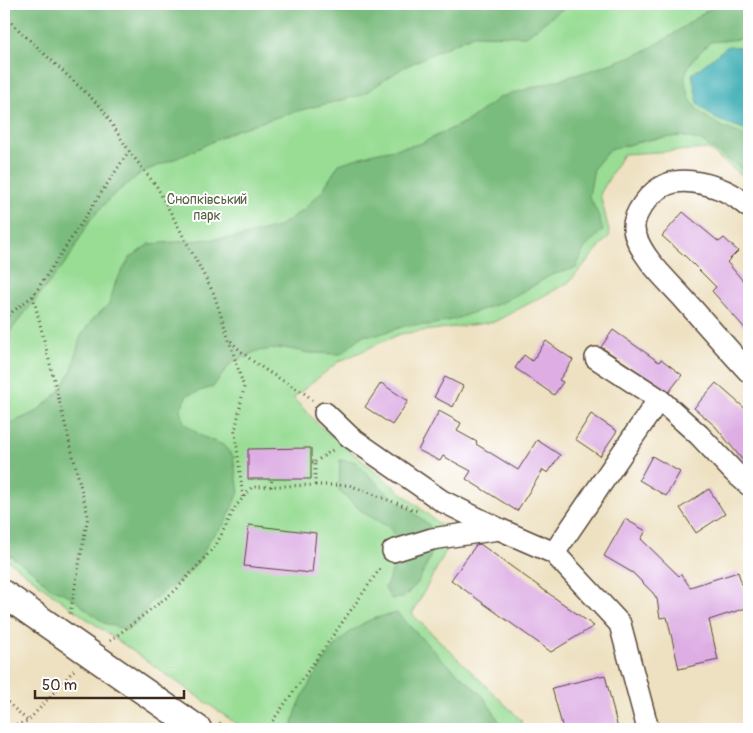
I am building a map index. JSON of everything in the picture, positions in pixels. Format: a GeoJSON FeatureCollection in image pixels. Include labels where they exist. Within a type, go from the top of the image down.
{"type":"FeatureCollection","features":[{"type":"Feature","properties":{"kind":"main road"},"geometry":{"type":"LineString","coordinates":[[4,594],[198,729]]}},
{"type":"Feature","properties":{"kind":"street"},"geometry":{"type":"LineString","coordinates":[[749,207],[731,194],[714,187],[691,181],[668,183],[642,204],[634,221],[634,233],[645,253],[749,372]]}},
{"type":"Feature","properties":{"kind":"street"},"geometry":{"type":"LineString","coordinates":[[596,358],[659,398],[749,485]]}},
{"type":"Feature","properties":{"kind":"street"},"geometry":{"type":"LineString","coordinates":[[554,553],[659,398]]}},
{"type":"Feature","properties":{"kind":"street"},"geometry":{"type":"LineString","coordinates":[[325,413],[350,437],[442,501],[499,530],[554,553],[620,624],[648,729]]}},
{"type":"Feature","properties":{"kind":"street"},"geometry":{"type":"LineString","coordinates":[[393,551],[432,539],[499,530]]}},
{"type":"Feature","properties":{"kind":"path"},"geometry":{"type":"LineString","coordinates":[[4,16],[101,108],[129,151],[156,187],[187,241],[214,294],[244,387],[235,432],[243,498]]}},
{"type":"Feature","properties":{"kind":"path"},"geometry":{"type":"LineString","coordinates":[[4,318],[33,296],[129,151]]}},
{"type":"Feature","properties":{"kind":"path"},"geometry":{"type":"LineString","coordinates":[[33,296],[88,516],[69,623]]}},
{"type":"Feature","properties":{"kind":"path"},"geometry":{"type":"LineString","coordinates":[[230,339],[242,354],[307,395],[325,413]]}},
{"type":"Feature","properties":{"kind":"path"},"geometry":{"type":"LineString","coordinates":[[311,462],[315,462],[315,485]]}},
{"type":"Feature","properties":{"kind":"path"},"geometry":{"type":"LineString","coordinates":[[271,487],[272,479]]}},
{"type":"Feature","properties":{"kind":"path"},"geometry":{"type":"LineString","coordinates":[[109,642],[176,590],[216,545],[236,506],[252,488],[349,485],[403,504],[427,515]]}},
{"type":"Feature","properties":{"kind":"path"},"geometry":{"type":"LineString","coordinates":[[266,729],[393,551]]}},
{"type":"Feature","properties":{"kind":"path"},"geometry":{"type":"LineString","coordinates":[[16,725],[28,720],[76,668]]}},
{"type":"Feature","properties":{"kind":"path"},"geometry":{"type":"LineString","coordinates":[[4,699],[28,720]]}},
{"type":"Feature","properties":{"kind":"green space","name":"Снопківський парк"},"geometry":{"type":"Polygon","coordinates":[[[4,4],[749,4],[749,181],[708,149],[623,154],[600,194],[610,235],[568,283],[494,322],[400,334],[338,362],[293,398],[321,427],[454,536],[412,614],[522,721],[517,729],[244,729],[63,602],[4,557],[4,4]]]}},
{"type":"Feature","properties":{"kind":"green space"},"geometry":{"type":"Polygon","coordinates":[[[4,4],[569,4],[526,36],[473,35],[404,67],[362,95],[297,111],[236,130],[187,154],[142,172],[111,197],[90,220],[69,258],[4,339],[4,4]]]}},
{"type":"Feature","properties":{"kind":"green space"},"geometry":{"type":"Polygon","coordinates":[[[716,4],[749,4],[749,38],[710,42],[689,65],[685,75],[685,83],[691,100],[703,115],[721,126],[749,137],[749,174],[701,141],[681,136],[653,139],[610,149],[594,168],[589,196],[603,230],[584,249],[576,268],[551,275],[503,302],[455,319],[430,325],[408,325],[377,335],[363,335],[341,354],[309,353],[284,348],[257,351],[231,363],[213,387],[187,395],[180,410],[184,423],[201,436],[223,445],[233,456],[239,492],[225,524],[210,539],[199,561],[182,579],[150,602],[141,620],[127,630],[104,623],[68,595],[50,588],[35,573],[4,551],[4,426],[36,412],[60,391],[72,370],[80,338],[91,321],[109,304],[116,281],[130,258],[149,244],[241,237],[278,227],[303,210],[322,191],[339,164],[374,153],[420,144],[469,120],[500,97],[589,71],[644,52],[716,4]]]}},
{"type":"Feature","properties":{"kind":"green space"},"geometry":{"type":"Polygon","coordinates":[[[340,460],[355,462],[391,497],[429,525],[435,541],[429,560],[417,584],[403,598],[391,599],[385,588],[395,565],[400,544],[390,528],[364,513],[339,491],[340,460]]]}},
{"type":"Feature","properties":{"kind":"green space"},"geometry":{"type":"Polygon","coordinates":[[[397,613],[442,659],[483,696],[501,724],[499,729],[293,729],[294,719],[303,695],[327,657],[342,639],[368,621],[397,613]]]}},
{"type":"Feature","properties":{"kind":"water"},"geometry":{"type":"Polygon","coordinates":[[[728,46],[749,48],[749,131],[716,119],[698,104],[692,74],[728,46]]]}},
{"type":"Feature","properties":{"kind":"building"},"geometry":{"type":"Polygon","coordinates":[[[683,212],[719,242],[724,238],[738,251],[727,262],[749,288],[749,333],[712,291],[716,287],[662,236],[683,212]]]}},
{"type":"Feature","properties":{"kind":"building"},"geometry":{"type":"Polygon","coordinates":[[[613,330],[659,362],[661,359],[682,375],[669,392],[601,347],[613,330]]]}},
{"type":"Feature","properties":{"kind":"building"},"geometry":{"type":"Polygon","coordinates":[[[546,341],[573,360],[559,380],[563,382],[554,395],[515,368],[524,355],[532,361],[546,341]]]}},
{"type":"Feature","properties":{"kind":"building"},"geometry":{"type":"Polygon","coordinates":[[[445,377],[463,386],[453,407],[434,397],[445,377]]]}},
{"type":"Feature","properties":{"kind":"building"},"geometry":{"type":"Polygon","coordinates":[[[381,383],[408,401],[392,425],[365,407],[381,383]]]}},
{"type":"Feature","properties":{"kind":"building"},"geometry":{"type":"Polygon","coordinates":[[[716,383],[749,412],[749,468],[715,426],[694,408],[716,383]]]}},
{"type":"Feature","properties":{"kind":"building"},"geometry":{"type":"Polygon","coordinates":[[[439,411],[461,423],[457,431],[477,442],[476,444],[518,470],[537,440],[560,455],[548,473],[543,470],[517,511],[466,479],[471,471],[443,456],[440,461],[418,450],[439,411]]]}},
{"type":"Feature","properties":{"kind":"building"},"geometry":{"type":"Polygon","coordinates":[[[591,414],[617,431],[600,456],[575,439],[591,414]]]}},
{"type":"Feature","properties":{"kind":"building"},"geometry":{"type":"Polygon","coordinates":[[[311,448],[311,479],[248,479],[248,449],[311,448]]]}},
{"type":"Feature","properties":{"kind":"building"},"geometry":{"type":"Polygon","coordinates":[[[652,456],[680,472],[666,496],[639,480],[652,456]]]}},
{"type":"Feature","properties":{"kind":"building"},"geometry":{"type":"Polygon","coordinates":[[[709,489],[725,514],[696,533],[680,508],[709,489]]]}},
{"type":"Feature","properties":{"kind":"building"},"geometry":{"type":"Polygon","coordinates":[[[625,519],[646,531],[641,539],[679,576],[681,574],[690,587],[738,572],[749,607],[709,620],[718,660],[679,669],[667,617],[660,618],[657,599],[633,573],[604,556],[625,519]]]}},
{"type":"Feature","properties":{"kind":"building"},"geometry":{"type":"Polygon","coordinates":[[[249,525],[316,533],[312,573],[244,566],[249,525]]]}},
{"type":"Feature","properties":{"kind":"building"},"geometry":{"type":"Polygon","coordinates":[[[480,544],[594,626],[551,652],[451,580],[476,545],[480,544]]]}},
{"type":"Feature","properties":{"kind":"building"},"geometry":{"type":"Polygon","coordinates":[[[605,675],[618,729],[563,729],[552,688],[605,675]]]}}]}
